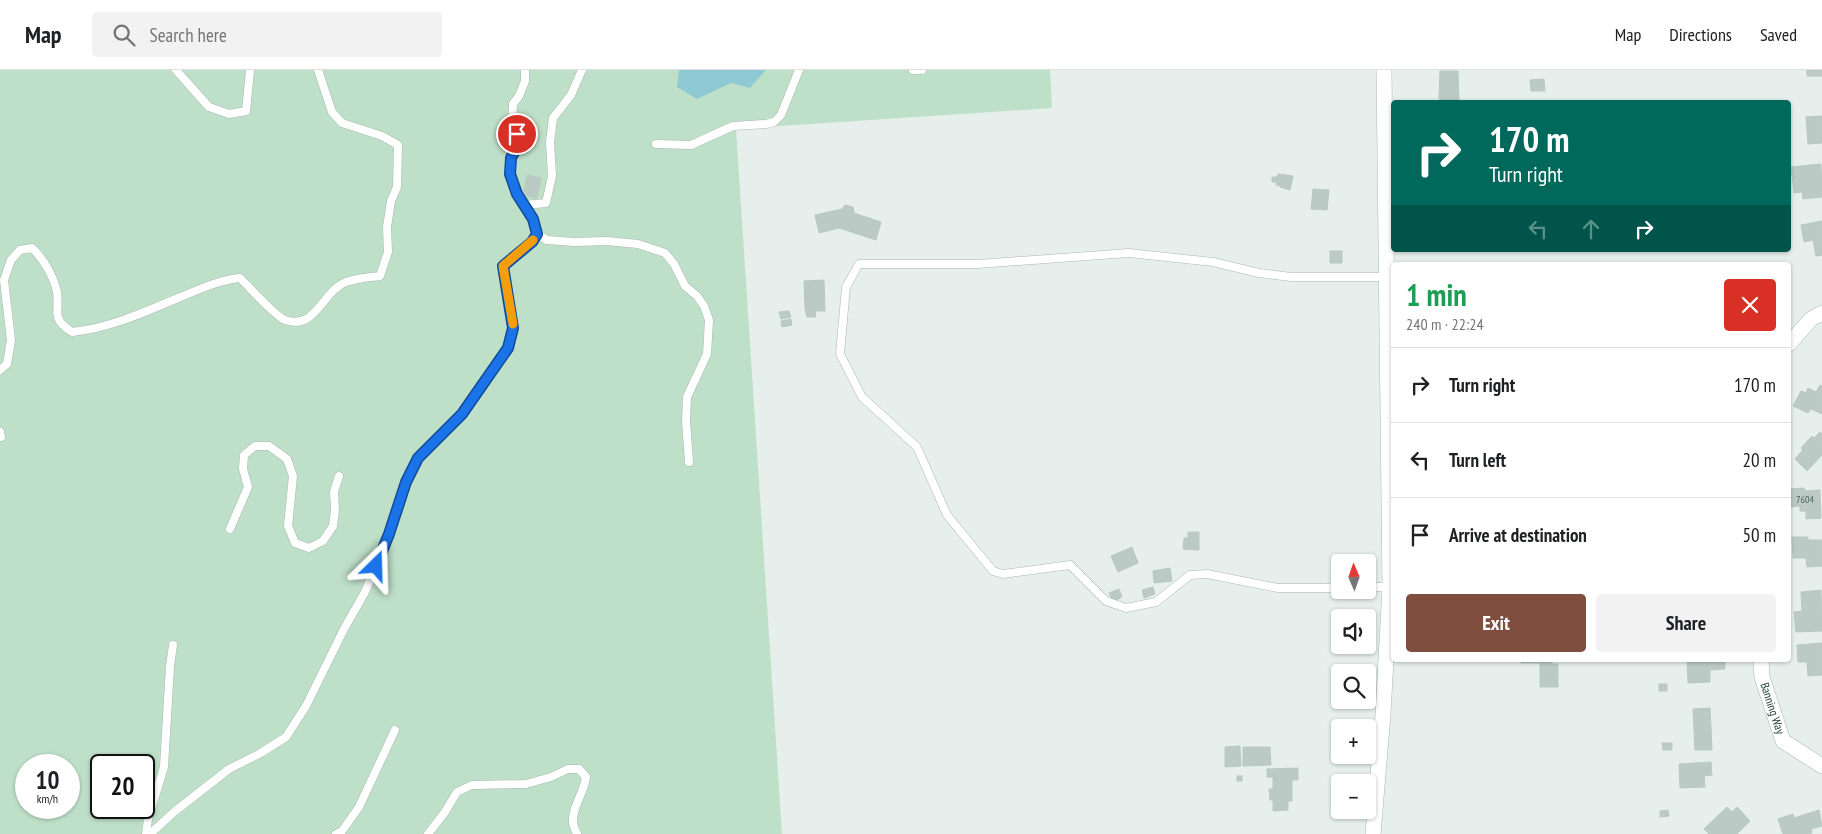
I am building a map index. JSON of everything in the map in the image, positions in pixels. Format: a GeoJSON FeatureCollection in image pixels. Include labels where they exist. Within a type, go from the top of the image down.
{"type":"FeatureCollection","features":[{"type":"Feature","properties":{"kind":"street"},"geometry":{"type":"LineString","coordinates":[[1373,834],[1390,587],[1384,70]]}},
{"type":"Feature","properties":{"kind":"street"},"geometry":{"type":"LineString","coordinates":[[1791,342],[1811,319],[1822,314]]}},
{"type":"Feature","properties":{"kind":"street","name":"Banning Way"},"geometry":{"type":"LineString","coordinates":[[1761,662],[1762,677],[1783,741],[1822,766]]}},
{"type":"Feature","properties":{"kind":"lane"},"geometry":{"type":"LineString","coordinates":[[176,70],[209,107],[229,114],[246,111],[250,70]]}},
{"type":"Feature","properties":{"kind":"lane"},"geometry":{"type":"LineString","coordinates":[[0,370],[7,364],[11,340],[4,280],[11,260],[20,250],[32,248],[42,258],[57,291],[57,314],[61,325],[72,332],[115,323],[210,285],[228,279],[240,278],[284,320],[298,322],[314,315],[330,293],[345,282],[380,276],[388,252],[391,201],[397,187],[398,145],[382,136],[342,123],[332,112],[318,70]]}},
{"type":"Feature","properties":{"kind":"lane"},"geometry":{"type":"LineString","coordinates":[[525,70],[525,81],[519,96],[513,104],[512,124],[517,134],[517,147],[511,158],[510,174],[517,194],[533,219],[537,234],[547,240],[574,242],[607,241],[638,244],[665,253],[674,264],[685,286],[697,296],[704,306],[709,320],[708,354],[687,397],[686,421],[689,462]]}},
{"type":"Feature","properties":{"kind":"lane"},"geometry":{"type":"LineString","coordinates":[[524,205],[546,203],[552,176],[550,142],[554,118],[571,95],[582,70]]}},
{"type":"Feature","properties":{"kind":"lane"},"geometry":{"type":"LineString","coordinates":[[656,144],[691,145],[733,126],[774,122],[781,115],[800,70]]}},
{"type":"Feature","properties":{"kind":"lane"},"geometry":{"type":"LineString","coordinates":[[913,70],[922,70]]}},
{"type":"Feature","properties":{"kind":"lane"},"geometry":{"type":"LineString","coordinates":[[150,834],[174,812],[228,769],[259,754],[286,737],[306,706],[344,629],[366,592],[389,534],[406,482],[418,458],[462,414],[508,348],[513,328],[503,266],[532,242],[537,234]]}},
{"type":"Feature","properties":{"kind":"lane"},"geometry":{"type":"LineString","coordinates":[[1331,588],[1278,588],[1207,574],[1190,575],[1156,602],[1126,608],[1106,601],[1070,565],[1003,574],[993,571],[947,516],[917,447],[862,397],[840,354],[846,287],[859,264],[978,264],[1129,253],[1213,262],[1259,273],[1291,276],[1386,277]]}},
{"type":"Feature","properties":{"kind":"lane"},"geometry":{"type":"LineString","coordinates":[[230,528],[248,487],[243,469],[244,455],[255,446],[269,446],[287,459],[293,476],[288,526],[295,543],[309,548],[323,541],[333,526],[335,510],[334,492],[339,476]]}},
{"type":"Feature","properties":{"kind":"lane"},"geometry":{"type":"LineString","coordinates":[[1376,587],[1390,587]]}},
{"type":"Feature","properties":{"kind":"lane"},"geometry":{"type":"LineString","coordinates":[[146,834],[148,819],[164,767],[173,645]]}},
{"type":"Feature","properties":{"kind":"lane"},"geometry":{"type":"LineString","coordinates":[[336,834],[342,831],[359,807],[395,730]]}},
{"type":"Feature","properties":{"kind":"lane"},"geometry":{"type":"LineString","coordinates":[[428,834],[446,812],[456,792],[472,785],[526,784],[551,777],[568,768],[579,769],[586,777],[585,786],[572,823],[577,834]]}},
{"type":"Feature","properties":{"kind":"green space"},"geometry":{"type":"Polygon","coordinates":[[[0,70],[1050,70],[1052,108],[736,129],[782,834],[0,834],[0,70]]]}},
{"type":"Feature","properties":{"kind":"water"},"geometry":{"type":"Polygon","coordinates":[[[679,70],[766,70],[750,88],[731,83],[697,99],[677,87],[679,70]]]}},
{"type":"Feature","properties":{"kind":"building"},"geometry":{"type":"Polygon","coordinates":[[[1807,70],[1822,70],[1822,76],[1807,76],[1807,70]]]}},
{"type":"Feature","properties":{"kind":"building"},"geometry":{"type":"Polygon","coordinates":[[[1440,71],[1458,71],[1459,100],[1439,99],[1440,71]]]}},
{"type":"Feature","properties":{"kind":"building"},"geometry":{"type":"Polygon","coordinates":[[[1544,79],[1545,91],[1531,91],[1530,80],[1544,79]]]}},
{"type":"Feature","properties":{"kind":"building"},"geometry":{"type":"Polygon","coordinates":[[[1822,116],[1822,143],[1808,144],[1806,117],[1822,116]]]}},
{"type":"Feature","properties":{"kind":"building"},"geometry":{"type":"Polygon","coordinates":[[[1821,164],[1822,197],[1803,199],[1802,192],[1794,193],[1791,167],[1821,164]]]}},
{"type":"Feature","properties":{"kind":"building"},"geometry":{"type":"Polygon","coordinates":[[[1278,174],[1293,176],[1290,190],[1276,185],[1278,174]]]}},
{"type":"Feature","properties":{"kind":"building"},"geometry":{"type":"Polygon","coordinates":[[[527,175],[541,178],[537,198],[523,195],[527,175]]]}},
{"type":"Feature","properties":{"kind":"building"},"geometry":{"type":"Polygon","coordinates":[[[1272,177],[1277,177],[1276,182],[1272,182],[1272,177]]]}},
{"type":"Feature","properties":{"kind":"building"},"geometry":{"type":"Polygon","coordinates":[[[1313,189],[1329,190],[1327,210],[1311,209],[1313,189]]]}},
{"type":"Feature","properties":{"kind":"building"},"geometry":{"type":"Polygon","coordinates":[[[845,205],[853,207],[854,213],[881,222],[876,240],[839,228],[819,233],[815,215],[842,209],[845,205]]]}},
{"type":"Feature","properties":{"kind":"building"},"geometry":{"type":"Polygon","coordinates":[[[1822,221],[1822,255],[1816,256],[1813,240],[1804,242],[1801,225],[1822,221]]]}},
{"type":"Feature","properties":{"kind":"building"},"geometry":{"type":"Polygon","coordinates":[[[1330,251],[1342,251],[1342,263],[1330,263],[1330,251]]]}},
{"type":"Feature","properties":{"kind":"building"},"geometry":{"type":"Polygon","coordinates":[[[824,280],[825,311],[815,311],[816,317],[807,317],[804,281],[824,280]]]}},
{"type":"Feature","properties":{"kind":"building"},"geometry":{"type":"Polygon","coordinates":[[[789,311],[791,317],[781,319],[779,312],[789,311]]]}},
{"type":"Feature","properties":{"kind":"building"},"geometry":{"type":"Polygon","coordinates":[[[791,319],[792,325],[782,327],[781,321],[791,319]]]}},
{"type":"Feature","properties":{"kind":"building"},"geometry":{"type":"Polygon","coordinates":[[[1820,385],[1822,386],[1822,414],[1811,409],[1808,413],[1793,406],[1801,391],[1806,393],[1808,388],[1816,392],[1820,385]]]}},
{"type":"Feature","properties":{"kind":"building"},"geometry":{"type":"Polygon","coordinates":[[[1820,432],[1822,434],[1822,455],[1807,471],[1795,459],[1803,450],[1801,448],[1812,436],[1814,438],[1820,432]]]}},
{"type":"Feature","properties":{"kind":"building"},"geometry":{"type":"Polygon","coordinates":[[[1804,488],[1805,491],[1820,490],[1821,518],[1806,519],[1806,511],[1800,511],[1800,506],[1791,507],[1791,489],[1804,488]]]}},
{"type":"Feature","properties":{"kind":"building"},"geometry":{"type":"Polygon","coordinates":[[[1188,532],[1199,532],[1199,550],[1183,549],[1184,538],[1188,538],[1188,532]]]}},
{"type":"Feature","properties":{"kind":"building"},"geometry":{"type":"Polygon","coordinates":[[[1792,537],[1808,537],[1808,540],[1822,540],[1822,566],[1807,567],[1806,558],[1793,558],[1792,537]]]}},
{"type":"Feature","properties":{"kind":"building"},"geometry":{"type":"Polygon","coordinates":[[[1132,547],[1138,563],[1118,572],[1111,556],[1132,547]]]}},
{"type":"Feature","properties":{"kind":"building"},"geometry":{"type":"Polygon","coordinates":[[[1170,568],[1172,581],[1154,583],[1153,571],[1170,568]]]}},
{"type":"Feature","properties":{"kind":"building"},"geometry":{"type":"Polygon","coordinates":[[[1153,587],[1155,594],[1144,598],[1142,590],[1153,587]]]}},
{"type":"Feature","properties":{"kind":"building"},"geometry":{"type":"Polygon","coordinates":[[[1119,589],[1122,597],[1113,602],[1109,593],[1119,589]]]}},
{"type":"Feature","properties":{"kind":"building"},"geometry":{"type":"Polygon","coordinates":[[[1821,590],[1822,631],[1796,632],[1794,612],[1802,611],[1801,592],[1821,590]]]}},
{"type":"Feature","properties":{"kind":"building"},"geometry":{"type":"Polygon","coordinates":[[[1822,643],[1822,675],[1808,676],[1807,662],[1798,662],[1797,645],[1822,643]]]}},
{"type":"Feature","properties":{"kind":"building"},"geometry":{"type":"Polygon","coordinates":[[[1552,662],[1552,664],[1558,664],[1558,687],[1540,687],[1540,663],[1521,663],[1552,662]]]}},
{"type":"Feature","properties":{"kind":"building"},"geometry":{"type":"Polygon","coordinates":[[[1687,662],[1725,662],[1725,669],[1710,670],[1710,682],[1688,683],[1687,662]]]}},
{"type":"Feature","properties":{"kind":"building"},"geometry":{"type":"Polygon","coordinates":[[[1659,684],[1667,684],[1667,691],[1659,691],[1659,684]]]}},
{"type":"Feature","properties":{"kind":"building"},"geometry":{"type":"Polygon","coordinates":[[[1710,708],[1712,750],[1695,750],[1693,709],[1710,708]]]}},
{"type":"Feature","properties":{"kind":"building"},"geometry":{"type":"Polygon","coordinates":[[[1662,743],[1672,743],[1672,750],[1663,750],[1662,743]]]}},
{"type":"Feature","properties":{"kind":"building"},"geometry":{"type":"Polygon","coordinates":[[[1240,746],[1241,766],[1225,767],[1225,747],[1240,746]]]}},
{"type":"Feature","properties":{"kind":"building"},"geometry":{"type":"Polygon","coordinates":[[[1243,747],[1270,747],[1271,765],[1243,766],[1243,747]]]}},
{"type":"Feature","properties":{"kind":"building"},"geometry":{"type":"Polygon","coordinates":[[[1711,762],[1712,775],[1704,776],[1705,787],[1680,788],[1679,764],[1711,762]]]}},
{"type":"Feature","properties":{"kind":"building"},"geometry":{"type":"Polygon","coordinates":[[[1298,768],[1298,780],[1292,780],[1292,801],[1288,801],[1288,810],[1273,811],[1273,800],[1270,800],[1269,789],[1273,789],[1273,777],[1267,777],[1267,769],[1298,768]]]}},
{"type":"Feature","properties":{"kind":"building"},"geometry":{"type":"Polygon","coordinates":[[[1237,776],[1242,776],[1242,781],[1237,781],[1237,776]]]}},
{"type":"Feature","properties":{"kind":"building"},"geometry":{"type":"Polygon","coordinates":[[[1727,807],[1732,812],[1737,807],[1750,821],[1737,834],[1709,834],[1704,829],[1727,807]]]}},
{"type":"Feature","properties":{"kind":"building"},"geometry":{"type":"Polygon","coordinates":[[[1668,810],[1669,816],[1660,817],[1660,811],[1668,810]]]}},
{"type":"Feature","properties":{"kind":"building"},"geometry":{"type":"Polygon","coordinates":[[[1819,810],[1822,826],[1811,829],[1812,833],[1783,834],[1778,819],[1793,814],[1794,818],[1819,810]]]}},
{"type":"Feature","properties":{"kind":"slow traffic"},"geometry":{"type":"LineString","coordinates":[[513,324],[503,266],[533,240]]}},
{"type":"Feature","properties":{"kind":"route"},"geometry":{"type":"LineString","coordinates":[[376,566],[389,534],[397,504],[418,458],[462,414],[508,348],[513,328],[503,266],[532,242],[537,234],[533,219],[517,194],[510,174],[511,158],[517,147],[517,134]]}}]}
